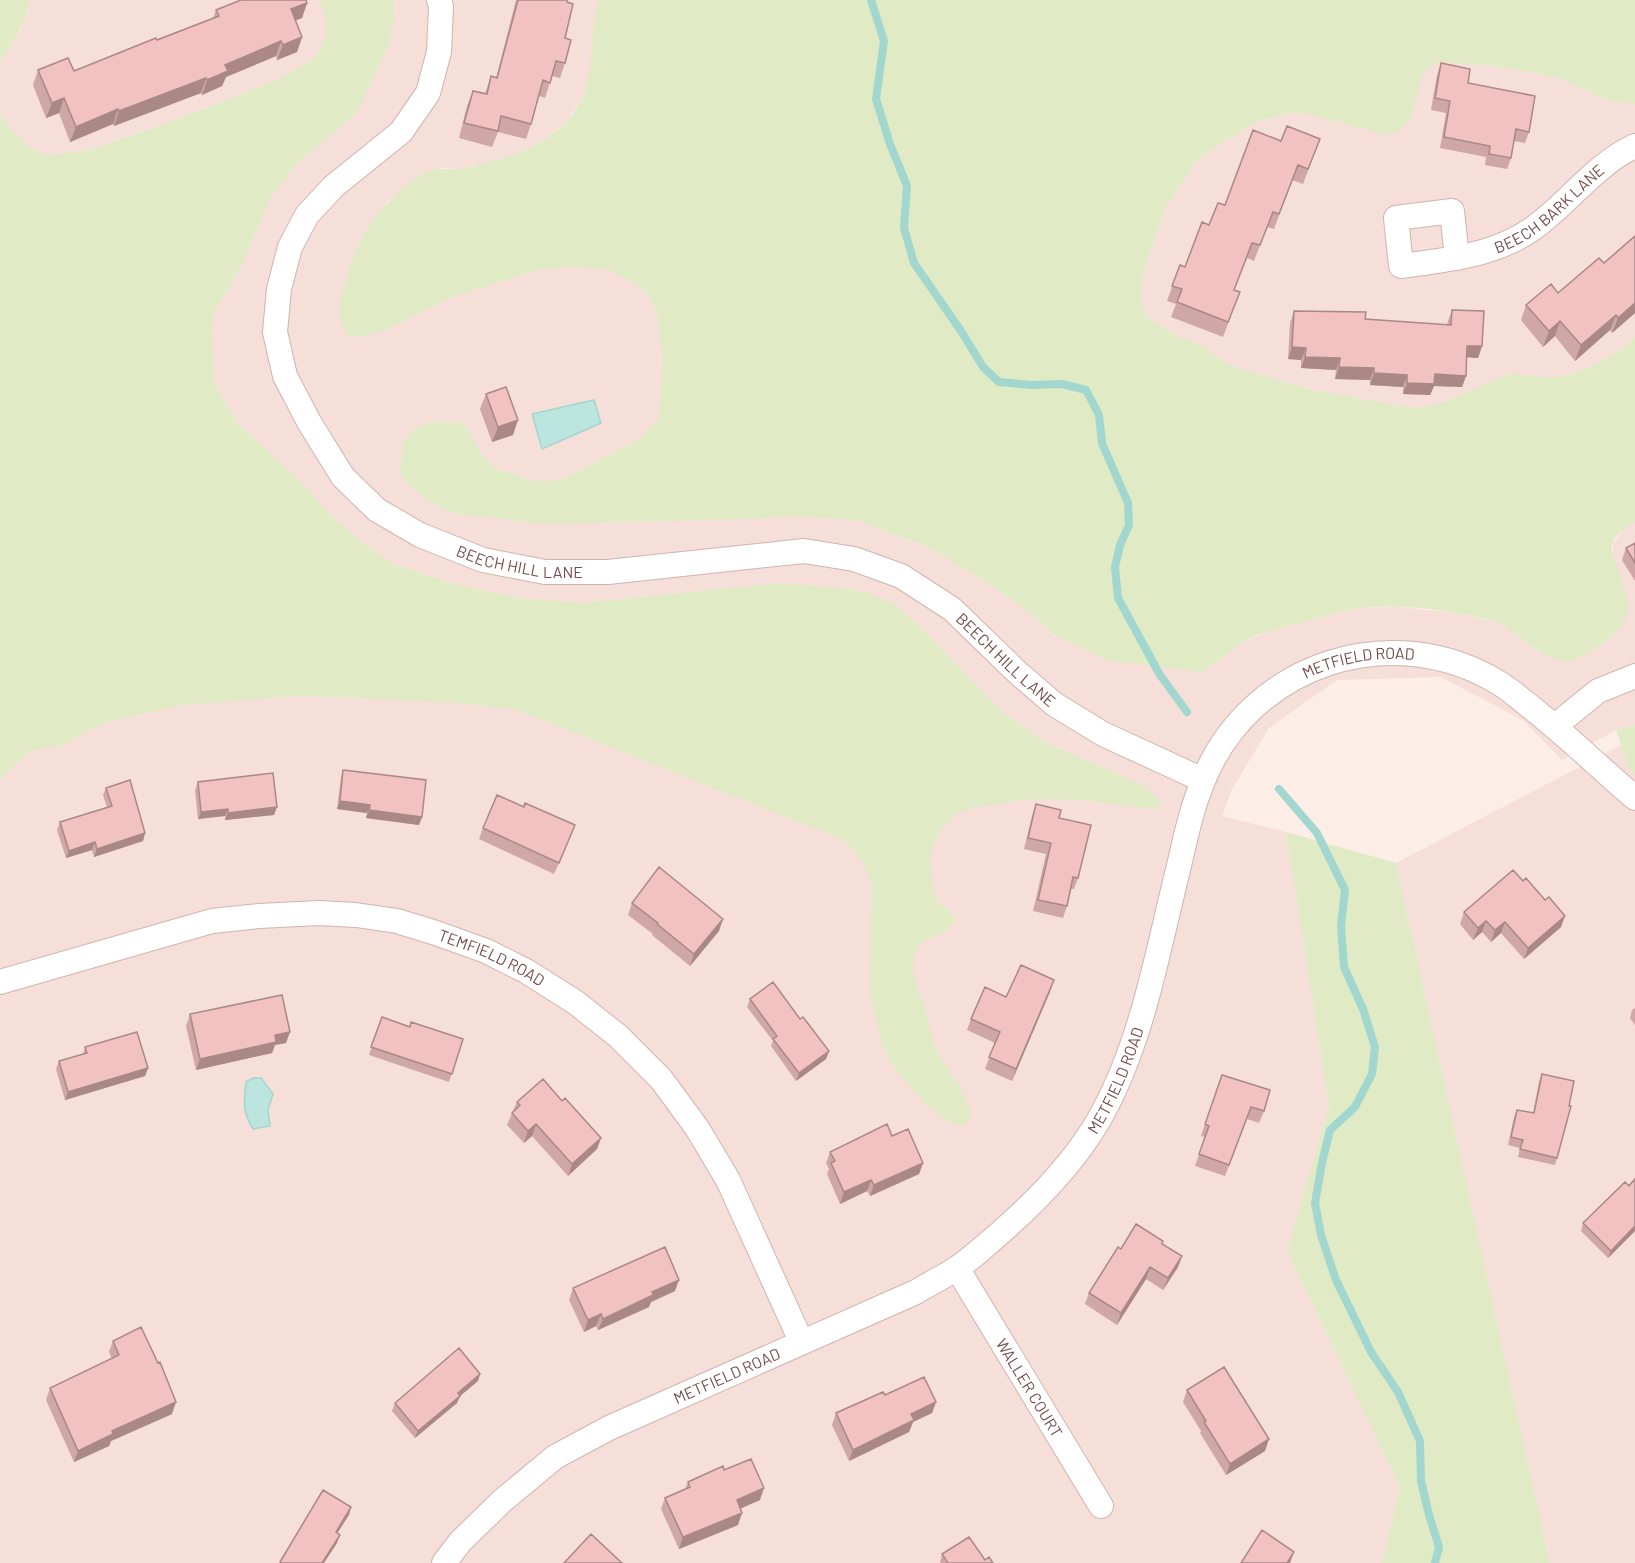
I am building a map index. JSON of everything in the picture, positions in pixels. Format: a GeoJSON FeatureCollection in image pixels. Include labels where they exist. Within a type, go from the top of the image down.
{"type":"FeatureCollection","features":[{"type":"Feature","properties":{"kind":"street","name":"BEECH HILL LANE"},"geometry":{"type":"LineString","coordinates":[[439,0],[441,6],[439,52],[428,93],[401,132],[334,186],[307,215],[290,247],[279,289],[275,332],[285,376],[309,422],[343,477],[377,510],[420,536],[483,560],[545,572],[608,572],[804,551],[854,559],[901,576],[952,609],[1018,673],[1054,704],[1103,734],[1203,780]]}},
{"type":"Feature","properties":{"kind":"street","name":"BEECH BARK LANE"},"geometry":{"type":"LineString","coordinates":[[1457,258],[1474,255],[1515,239],[1543,221],[1598,170],[1635,146]]}},
{"type":"Feature","properties":{"kind":"street","name":"METFIELD ROAD"},"geometry":{"type":"LineString","coordinates":[[444,1563],[460,1542],[502,1500],[555,1457],[609,1428],[916,1292],[957,1268],[1028,1208],[1082,1147],[1106,1106],[1128,1056],[1144,1009],[1192,814],[1203,780],[1223,741],[1250,708],[1286,681],[1329,661],[1377,653],[1422,655],[1465,665],[1500,684],[1555,726],[1635,798]]}},
{"type":"Feature","properties":{"kind":"street"},"geometry":{"type":"LineString","coordinates":[[1555,726],[1598,691],[1635,676]]}},
{"type":"Feature","properties":{"kind":"street","name":"TEMFIELD ROAD"},"geometry":{"type":"LineString","coordinates":[[0,982],[212,921],[259,916],[319,913],[356,915],[406,924],[486,951],[526,970],[575,1002],[618,1036],[661,1079],[697,1128],[728,1180],[801,1341]]}},
{"type":"Feature","properties":{"kind":"street","name":"WALLER COURT"},"geometry":{"type":"LineString","coordinates":[[957,1268],[1101,1506]]}},
{"type":"Feature","properties":{"kind":"shaded area"},"geometry":{"type":"Polygon","coordinates":[[[30,0],[319,0],[326,15],[326,38],[315,57],[279,79],[170,122],[89,150],[46,155],[31,148],[8,127],[0,110],[0,63],[20,31],[28,13],[30,0]]]}},
{"type":"Feature","properties":{"kind":"shaded area"},"geometry":{"type":"Polygon","coordinates":[[[393,0],[599,0],[588,85],[580,102],[565,123],[539,143],[518,154],[462,169],[441,168],[424,173],[388,201],[360,241],[385,330],[455,296],[542,269],[574,267],[607,269],[636,284],[648,295],[656,309],[663,358],[659,417],[640,439],[565,478],[533,481],[497,469],[485,459],[463,422],[400,473],[756,519],[789,516],[855,520],[926,546],[994,587],[1031,614],[1054,636],[1203,672],[1245,641],[1273,630],[1359,608],[1398,607],[1456,613],[1495,622],[1514,632],[1536,650],[1559,660],[1575,660],[1606,641],[1617,630],[1613,543],[1623,530],[1635,522],[1635,725],[1616,730],[1562,760],[1524,721],[1441,677],[1337,680],[1269,728],[1231,791],[1222,816],[1286,832],[1329,1107],[1287,1251],[1400,1488],[1382,1563],[0,1563],[0,518],[1145,786],[1045,742],[1003,713],[918,624],[891,602],[847,589],[778,583],[583,603],[519,598],[457,585],[396,565],[380,556],[330,515],[301,482],[238,424],[215,385],[211,330],[214,313],[242,265],[271,196],[299,162],[356,114],[394,20],[393,0]]]}},
{"type":"Feature","properties":{"kind":"shaded area"},"geometry":{"type":"Polygon","coordinates":[[[1442,62],[1496,66],[1559,78],[1605,99],[1635,104],[1635,338],[1590,367],[1570,374],[1551,378],[1512,374],[1439,404],[1413,408],[1307,389],[1229,365],[1200,344],[1179,337],[1147,317],[1140,300],[1144,270],[1165,208],[1196,162],[1212,149],[1258,121],[1291,113],[1411,117],[1422,76],[1432,64],[1442,62]]]}},
{"type":"Feature","properties":{"kind":"shaded area"},"geometry":{"type":"Polygon","coordinates":[[[1635,738],[1635,1563],[1550,1563],[1396,863],[1635,738]]]}},
{"type":"Feature","properties":{"kind":"green space"},"geometry":{"type":"Polygon","coordinates":[[[0,0],[30,0],[22,25],[0,64],[0,0]]]}},
{"type":"Feature","properties":{"kind":"green space"},"geometry":{"type":"Polygon","coordinates":[[[319,0],[393,0],[394,20],[389,45],[356,114],[299,162],[271,196],[242,265],[214,313],[211,330],[215,385],[238,424],[301,482],[330,515],[380,556],[396,565],[457,585],[519,598],[583,603],[778,583],[870,593],[868,594],[891,602],[918,624],[1003,713],[1045,742],[1145,786],[1162,804],[1154,810],[1052,799],[989,805],[966,810],[954,816],[936,839],[930,860],[932,885],[938,900],[956,919],[947,930],[919,946],[914,957],[913,972],[935,1047],[960,1087],[968,1105],[971,1116],[964,1125],[945,1121],[926,1104],[894,1068],[881,1042],[870,992],[872,885],[864,865],[847,844],[841,839],[515,709],[447,702],[302,696],[181,705],[104,723],[62,745],[31,750],[0,780],[0,110],[8,127],[31,148],[47,155],[89,150],[170,122],[279,79],[315,57],[326,37],[326,15],[319,0]]]}},
{"type":"Feature","properties":{"kind":"green space"},"geometry":{"type":"Polygon","coordinates":[[[599,0],[1635,0],[1635,104],[1605,99],[1559,78],[1496,66],[1442,62],[1432,64],[1422,76],[1411,117],[1401,130],[1386,135],[1314,115],[1291,113],[1258,121],[1212,149],[1196,162],[1165,208],[1144,270],[1140,300],[1147,317],[1179,337],[1200,344],[1229,365],[1308,389],[1413,408],[1439,404],[1512,373],[1551,378],[1570,374],[1590,367],[1635,338],[1635,522],[1618,534],[1612,546],[1628,609],[1624,621],[1613,634],[1591,652],[1577,659],[1566,661],[1544,654],[1493,621],[1425,609],[1372,607],[1336,613],[1257,636],[1239,645],[1203,672],[1107,660],[1054,635],[1031,614],[994,587],[926,546],[855,520],[789,516],[756,519],[543,524],[452,513],[427,500],[405,482],[400,472],[403,442],[415,429],[431,422],[463,422],[485,459],[497,469],[533,481],[551,481],[565,478],[640,439],[659,417],[663,358],[656,309],[648,295],[636,284],[607,269],[574,267],[542,269],[455,296],[385,330],[358,337],[347,335],[341,319],[342,298],[357,248],[378,214],[397,194],[430,170],[468,168],[529,148],[555,132],[576,110],[584,95],[588,80],[599,0]]]}},
{"type":"Feature","properties":{"kind":"green space"},"geometry":{"type":"Polygon","coordinates":[[[1635,725],[1635,774],[1630,770],[1616,730],[1635,725]]]}},
{"type":"Feature","properties":{"kind":"green space"},"geometry":{"type":"Polygon","coordinates":[[[1286,832],[1396,863],[1550,1563],[1382,1563],[1400,1488],[1287,1251],[1329,1107],[1286,832]]]}},
{"type":"Feature","properties":{"kind":"water"},"geometry":{"type":"Polygon","coordinates":[[[594,400],[601,423],[542,449],[532,414],[594,400]]]}},
{"type":"Feature","properties":{"kind":"water"},"geometry":{"type":"Polygon","coordinates":[[[253,1078],[261,1078],[273,1094],[268,1110],[270,1126],[253,1129],[245,1111],[244,1101],[246,1082],[253,1078]]]}},
{"type":"Feature","properties":{"kind":"building"},"geometry":{"type":"Polygon","coordinates":[[[241,0],[306,0],[307,3],[291,9],[302,37],[283,45],[281,41],[225,65],[228,71],[207,80],[206,78],[119,111],[118,109],[76,127],[64,98],[52,103],[38,70],[68,58],[74,71],[219,16],[216,10],[241,0]]]}},
{"type":"Feature","properties":{"kind":"building"},"geometry":{"type":"Polygon","coordinates":[[[518,0],[567,0],[573,4],[565,38],[571,40],[565,63],[556,61],[550,83],[543,80],[531,124],[501,116],[498,131],[464,123],[473,91],[487,94],[491,76],[497,78],[518,0]]]}},
{"type":"Feature","properties":{"kind":"building"},"geometry":{"type":"Polygon","coordinates":[[[1441,63],[1470,69],[1468,83],[1535,96],[1529,132],[1516,129],[1511,158],[1489,154],[1490,146],[1444,137],[1450,101],[1435,98],[1441,63]]]}},
{"type":"Feature","properties":{"kind":"building"},"geometry":{"type":"Polygon","coordinates":[[[1287,126],[1320,139],[1308,169],[1298,165],[1279,214],[1273,212],[1260,245],[1252,243],[1234,290],[1240,292],[1228,322],[1177,302],[1182,289],[1172,286],[1180,265],[1185,267],[1202,222],[1209,225],[1218,203],[1225,205],[1253,130],[1281,141],[1287,126]]]}},
{"type":"Feature","properties":{"kind":"building"},"geometry":{"type":"Polygon","coordinates":[[[1635,236],[1635,303],[1618,318],[1616,315],[1581,345],[1560,321],[1549,331],[1526,305],[1551,284],[1558,293],[1599,258],[1604,263],[1635,236]]]}},
{"type":"Feature","properties":{"kind":"building"},"geometry":{"type":"Polygon","coordinates":[[[1452,310],[1484,311],[1482,346],[1467,346],[1466,376],[1435,374],[1434,384],[1407,383],[1407,375],[1374,373],[1374,368],[1339,367],[1340,358],[1305,357],[1306,348],[1292,347],[1294,311],[1366,312],[1365,319],[1451,325],[1452,310]]]}},
{"type":"Feature","properties":{"kind":"building"},"geometry":{"type":"Polygon","coordinates":[[[506,387],[518,420],[498,427],[486,394],[506,387]]]}},
{"type":"Feature","properties":{"kind":"building"},"geometry":{"type":"Polygon","coordinates":[[[1635,543],[1635,563],[1626,548],[1635,543]]]}},
{"type":"Feature","properties":{"kind":"building"},"geometry":{"type":"Polygon","coordinates":[[[343,770],[426,780],[422,817],[369,810],[370,805],[340,801],[343,770]]]}},
{"type":"Feature","properties":{"kind":"building"},"geometry":{"type":"Polygon","coordinates":[[[273,773],[277,807],[228,813],[228,809],[201,812],[198,782],[273,773]]]}},
{"type":"Feature","properties":{"kind":"building"},"geometry":{"type":"Polygon","coordinates":[[[130,780],[145,833],[97,849],[95,842],[69,851],[60,822],[112,806],[106,788],[130,780]]]}},
{"type":"Feature","properties":{"kind":"building"},"geometry":{"type":"Polygon","coordinates":[[[497,795],[524,807],[525,803],[575,825],[559,863],[483,828],[497,795]]]}},
{"type":"Feature","properties":{"kind":"building"},"geometry":{"type":"Polygon","coordinates":[[[1036,804],[1061,810],[1059,818],[1091,825],[1078,878],[1073,877],[1067,906],[1038,900],[1051,843],[1028,838],[1036,804]]]}},
{"type":"Feature","properties":{"kind":"building"},"geometry":{"type":"Polygon","coordinates":[[[659,867],[723,919],[694,954],[632,903],[659,867]]]}},
{"type":"Feature","properties":{"kind":"building"},"geometry":{"type":"Polygon","coordinates":[[[1513,870],[1523,881],[1526,878],[1545,900],[1549,897],[1565,916],[1528,948],[1505,922],[1495,930],[1486,921],[1478,928],[1464,912],[1513,870]]]}},
{"type":"Feature","properties":{"kind":"building"},"geometry":{"type":"Polygon","coordinates":[[[1021,965],[1054,980],[1016,1069],[989,1057],[1000,1032],[971,1019],[985,987],[1006,997],[1021,965]]]}},
{"type":"Feature","properties":{"kind":"building"},"geometry":{"type":"Polygon","coordinates":[[[773,982],[800,1019],[803,1017],[829,1051],[799,1073],[773,1039],[777,1036],[750,999],[773,982]]]}},
{"type":"Feature","properties":{"kind":"building"},"geometry":{"type":"Polygon","coordinates":[[[282,995],[290,1032],[275,1035],[276,1042],[200,1059],[190,1014],[282,995]]]}},
{"type":"Feature","properties":{"kind":"building"},"geometry":{"type":"Polygon","coordinates":[[[382,1017],[410,1027],[411,1022],[463,1039],[452,1074],[371,1047],[382,1017]]]}},
{"type":"Feature","properties":{"kind":"building"},"geometry":{"type":"Polygon","coordinates":[[[137,1032],[148,1068],[68,1092],[59,1061],[87,1053],[85,1047],[137,1032]]]}},
{"type":"Feature","properties":{"kind":"building"},"geometry":{"type":"Polygon","coordinates":[[[1542,1074],[1574,1081],[1569,1106],[1571,1106],[1557,1158],[1520,1149],[1523,1140],[1511,1137],[1517,1110],[1534,1113],[1542,1074]]]}},
{"type":"Feature","properties":{"kind":"building"},"geometry":{"type":"Polygon","coordinates":[[[1222,1075],[1270,1090],[1264,1111],[1251,1107],[1229,1165],[1199,1154],[1209,1126],[1205,1124],[1222,1075]]]}},
{"type":"Feature","properties":{"kind":"building"},"geometry":{"type":"Polygon","coordinates":[[[543,1079],[562,1101],[565,1098],[601,1138],[572,1164],[536,1124],[528,1131],[512,1113],[520,1105],[517,1102],[543,1079]]]}},
{"type":"Feature","properties":{"kind":"building"},"geometry":{"type":"Polygon","coordinates":[[[887,1124],[892,1136],[908,1129],[923,1163],[874,1185],[871,1180],[844,1192],[831,1163],[835,1161],[830,1152],[887,1124]]]}},
{"type":"Feature","properties":{"kind":"building"},"geometry":{"type":"Polygon","coordinates":[[[1635,1179],[1635,1226],[1611,1251],[1583,1223],[1625,1182],[1629,1186],[1635,1179]]]}},
{"type":"Feature","properties":{"kind":"building"},"geometry":{"type":"Polygon","coordinates":[[[1136,1224],[1182,1256],[1168,1278],[1150,1267],[1121,1313],[1089,1293],[1118,1247],[1121,1249],[1136,1224]]]}},
{"type":"Feature","properties":{"kind":"building"},"geometry":{"type":"Polygon","coordinates":[[[665,1247],[679,1280],[603,1319],[601,1314],[588,1320],[573,1288],[665,1247]]]}},
{"type":"Feature","properties":{"kind":"building"},"geometry":{"type":"Polygon","coordinates":[[[141,1327],[158,1363],[160,1362],[176,1402],[112,1431],[113,1434],[78,1451],[50,1388],[119,1355],[113,1341],[141,1327]]]}},
{"type":"Feature","properties":{"kind":"building"},"geometry":{"type":"Polygon","coordinates":[[[459,1348],[480,1374],[458,1393],[460,1396],[418,1431],[395,1403],[459,1348]]]}},
{"type":"Feature","properties":{"kind":"building"},"geometry":{"type":"Polygon","coordinates":[[[1224,1367],[1269,1439],[1230,1464],[1187,1390],[1224,1367]]]}},
{"type":"Feature","properties":{"kind":"building"},"geometry":{"type":"Polygon","coordinates":[[[924,1377],[936,1402],[911,1414],[914,1420],[853,1450],[836,1413],[883,1392],[885,1395],[924,1377]]]}},
{"type":"Feature","properties":{"kind":"building"},"geometry":{"type":"Polygon","coordinates":[[[751,1459],[764,1488],[737,1500],[742,1513],[683,1537],[665,1498],[690,1487],[688,1482],[723,1466],[724,1470],[751,1459]]]}},
{"type":"Feature","properties":{"kind":"building"},"geometry":{"type":"Polygon","coordinates":[[[323,1490],[351,1507],[336,1532],[340,1535],[322,1563],[281,1563],[280,1562],[323,1490]]]}},
{"type":"Feature","properties":{"kind":"building"},"geometry":{"type":"Polygon","coordinates":[[[1262,1530],[1294,1552],[1287,1563],[1241,1563],[1262,1530]]]}},
{"type":"Feature","properties":{"kind":"building"},"geometry":{"type":"Polygon","coordinates":[[[591,1534],[622,1563],[564,1563],[591,1534]]]}},
{"type":"Feature","properties":{"kind":"building"},"geometry":{"type":"Polygon","coordinates":[[[969,1537],[985,1560],[989,1557],[993,1563],[948,1563],[942,1554],[969,1537]]]}},
{"type":"Feature","properties":{"kind":"waterway"},"geometry":{"type":"LineString","coordinates":[[871,0],[884,41],[876,99],[890,144],[907,186],[904,228],[914,263],[983,367],[999,382],[1031,385],[1062,384],[1086,390],[1099,415],[1102,443],[1128,503],[1129,525],[1120,545],[1115,567],[1118,598],[1160,675],[1187,712]]}},
{"type":"Feature","properties":{"kind":"waterway"},"geometry":{"type":"LineString","coordinates":[[1279,789],[1317,833],[1345,890],[1341,926],[1344,967],[1363,1009],[1375,1047],[1372,1074],[1355,1107],[1330,1130],[1315,1203],[1321,1235],[1336,1280],[1371,1352],[1398,1392],[1420,1441],[1421,1481],[1439,1547],[1435,1563]]}}]}
